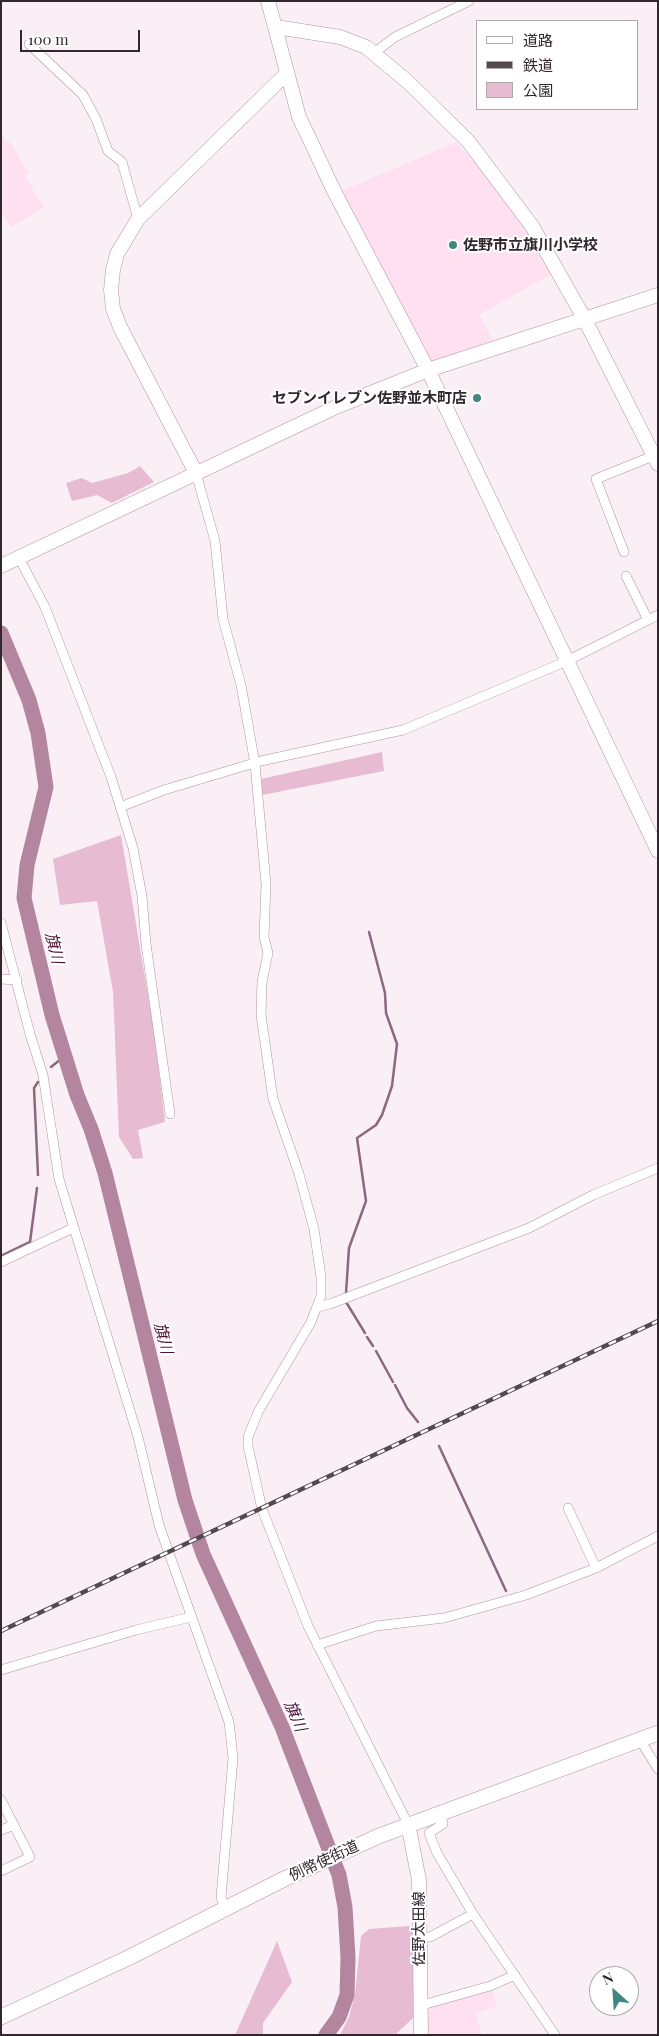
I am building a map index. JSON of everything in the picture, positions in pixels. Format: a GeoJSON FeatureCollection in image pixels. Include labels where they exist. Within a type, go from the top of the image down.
{"type":"FeatureCollection","features":[{"type":"Feature","properties":{"kind":"main road","name":"例幣使街道"},"geometry":{"type":"LineString","coordinates":[[1,2017],[130,1958],[295,1874],[402,1827],[658,1733]]}},
{"type":"Feature","properties":{"kind":"street"},"geometry":{"type":"LineString","coordinates":[[268,1],[300,117],[334,191],[428,370],[658,851]]}},
{"type":"Feature","properties":{"kind":"street"},"geometry":{"type":"LineString","coordinates":[[374,53],[395,37],[469,1]]}},
{"type":"Feature","properties":{"kind":"street"},"geometry":{"type":"LineString","coordinates":[[276,28],[340,37],[366,47],[374,53],[408,82],[468,141],[532,226],[584,318],[656,460],[596,479],[624,552]]}},
{"type":"Feature","properties":{"kind":"street"},"geometry":{"type":"LineString","coordinates":[[28,44],[83,95],[96,119],[108,151],[122,162],[138,219]]}},
{"type":"Feature","properties":{"kind":"street"},"geometry":{"type":"LineString","coordinates":[[287,73],[138,219],[117,254],[111,290],[113,309],[124,336],[196,472],[196,480],[213,531],[223,619],[241,686],[255,764],[266,884],[264,937],[268,953],[262,982],[261,1015],[273,1099],[299,1174],[319,1254],[321,1286],[317,1306],[308,1329],[258,1412],[248,1437],[248,1446],[262,1509],[317,1645],[402,1827]]}},
{"type":"Feature","properties":{"kind":"street"},"geometry":{"type":"LineString","coordinates":[[1,566],[336,407],[428,370],[658,295]]}},
{"type":"Feature","properties":{"kind":"street"},"geometry":{"type":"LineString","coordinates":[[18,558],[45,607],[120,807],[133,848],[142,896],[146,944],[170,1114]]}},
{"type":"Feature","properties":{"kind":"street"},"geometry":{"type":"LineString","coordinates":[[626,576],[648,620]]}},
{"type":"Feature","properties":{"kind":"street"},"geometry":{"type":"LineString","coordinates":[[120,807],[164,790],[255,764],[403,730],[567,661],[658,615]]}},
{"type":"Feature","properties":{"kind":"street"},"geometry":{"type":"LineString","coordinates":[[1,923],[43,1075],[59,1179],[138,1438],[162,1534],[229,1722],[232,1742],[221,1897],[225,1909]]}},
{"type":"Feature","properties":{"kind":"street"},"geometry":{"type":"LineString","coordinates":[[1,979],[17,980]]}},
{"type":"Feature","properties":{"kind":"street"},"geometry":{"type":"LineString","coordinates":[[317,1306],[330,1304],[529,1228],[593,1195],[658,1168]]}},
{"type":"Feature","properties":{"kind":"street"},"geometry":{"type":"LineString","coordinates":[[1,1262],[73,1228]]}},
{"type":"Feature","properties":{"kind":"street"},"geometry":{"type":"LineString","coordinates":[[568,1508],[596,1568]]}},
{"type":"Feature","properties":{"kind":"street"},"geometry":{"type":"LineString","coordinates":[[317,1645],[376,1626],[426,1621],[470,1611],[526,1594],[596,1568],[658,1536]]}},
{"type":"Feature","properties":{"kind":"street"},"geometry":{"type":"LineString","coordinates":[[1,1670],[136,1630],[191,1617]]}},
{"type":"Feature","properties":{"kind":"street"},"geometry":{"type":"LineString","coordinates":[[640,1740],[658,1769]]}},
{"type":"Feature","properties":{"kind":"street"},"geometry":{"type":"LineString","coordinates":[[1,1800],[30,1857],[1,1871]]}},
{"type":"Feature","properties":{"kind":"street"},"geometry":{"type":"LineString","coordinates":[[439,1812],[443,1824],[431,1830],[430,1836],[474,1914],[555,2035]]}},
{"type":"Feature","properties":{"kind":"street"},"geometry":{"type":"LineString","coordinates":[[1,1830],[14,1825]]}},
{"type":"Feature","properties":{"kind":"street","name":"佐野太田線"},"geometry":{"type":"LineString","coordinates":[[402,1827],[419,1880],[419,2006],[421,2035]]}},
{"type":"Feature","properties":{"kind":"street"},"geometry":{"type":"LineString","coordinates":[[420,1938],[430,1937],[474,1914]]}},
{"type":"Feature","properties":{"kind":"street"},"geometry":{"type":"LineString","coordinates":[[419,2006],[490,1986],[515,1976]]}},
{"type":"Feature","properties":{"kind":"shaded area"},"geometry":{"type":"Polygon","coordinates":[[[1,133],[6,142],[9,141],[29,173],[25,176],[44,208],[11,227],[4,215],[1,216],[1,133]]]}},
{"type":"Feature","properties":{"kind":"shaded area","name":"佐野市立旗川小学校"},"geometry":{"type":"Polygon","coordinates":[[[456,142],[483,171],[526,226],[553,273],[479,315],[493,340],[431,362],[341,191],[456,142]]]}},
{"type":"Feature","properties":{"kind":"shaded area"},"geometry":{"type":"Polygon","coordinates":[[[492,1989],[497,2006],[475,2014],[483,2035],[428,2035],[427,2006],[492,1989]]]}},
{"type":"Feature","properties":{"kind":"green space"},"geometry":{"type":"Polygon","coordinates":[[[140,466],[154,482],[112,503],[97,495],[72,501],[66,483],[82,478],[92,483],[128,473],[140,466]]]}},
{"type":"Feature","properties":{"kind":"green space"},"geometry":{"type":"Polygon","coordinates":[[[382,752],[384,771],[262,795],[261,779],[382,752]]]}},
{"type":"Feature","properties":{"kind":"green space"},"geometry":{"type":"Polygon","coordinates":[[[121,835],[154,1031],[165,1122],[138,1130],[143,1158],[133,1159],[119,1137],[113,992],[97,901],[60,905],[53,859],[121,835]]]}},
{"type":"Feature","properties":{"kind":"green space"},"geometry":{"type":"Polygon","coordinates":[[[409,1926],[413,1932],[413,2018],[395,2035],[340,2035],[349,2017],[355,1994],[361,1936],[369,1929],[409,1926]]]}},
{"type":"Feature","properties":{"kind":"green space"},"geometry":{"type":"Polygon","coordinates":[[[277,1941],[292,1982],[263,2023],[263,2035],[235,2035],[277,1941]]]}},
{"type":"Feature","properties":{"kind":"waterway","name":"旗川"},"geometry":{"type":"LineString","coordinates":[[1,633],[29,700],[38,733],[46,787],[27,865],[24,898],[52,1015],[77,1095],[91,1129],[105,1173],[185,1500],[203,1554],[282,1727],[339,1875],[345,1907],[348,1958],[347,1995],[339,2017],[326,2035]]}},
{"type":"Feature","properties":{"kind":"waterway"},"geometry":{"type":"LineString","coordinates":[[346,1293],[349,1248],[366,1201],[357,1138],[376,1125],[382,1115],[392,1086],[397,1044],[386,1013],[385,993],[369,932]]}},
{"type":"Feature","properties":{"kind":"waterway"},"geometry":{"type":"LineString","coordinates":[[51,1067],[66,1055]]}},
{"type":"Feature","properties":{"kind":"waterway"},"geometry":{"type":"LineString","coordinates":[[38,1082],[34,1088],[38,1175]]}},
{"type":"Feature","properties":{"kind":"waterway"},"geometry":{"type":"LineString","coordinates":[[3,1255],[30,1242],[37,1188]]}},
{"type":"Feature","properties":{"kind":"waterway"},"geometry":{"type":"LineString","coordinates":[[346,1302],[365,1333]]}},
{"type":"Feature","properties":{"kind":"waterway"},"geometry":{"type":"LineString","coordinates":[[367,1337],[373,1346]]}},
{"type":"Feature","properties":{"kind":"waterway"},"geometry":{"type":"LineString","coordinates":[[376,1351],[393,1382]]}},
{"type":"Feature","properties":{"kind":"waterway"},"geometry":{"type":"LineString","coordinates":[[395,1385],[407,1408],[418,1422]]}},
{"type":"Feature","properties":{"kind":"waterway"},"geometry":{"type":"LineString","coordinates":[[439,1446],[506,1591]]}},
{"type":"Feature","properties":{"kind":"railway"},"geometry":{"type":"LineString","coordinates":[[1,1631],[658,1321]]}},
{"type":"Feature","properties":{"kind":"place","name":"佐野市立旗川小学校"},"geometry":{"type":"Point","coordinates":[453,245]}},
{"type":"Feature","properties":{"kind":"place","name":"セブンイレブン佐野並木町店"},"geometry":{"type":"Point","coordinates":[477,398]}}]}
